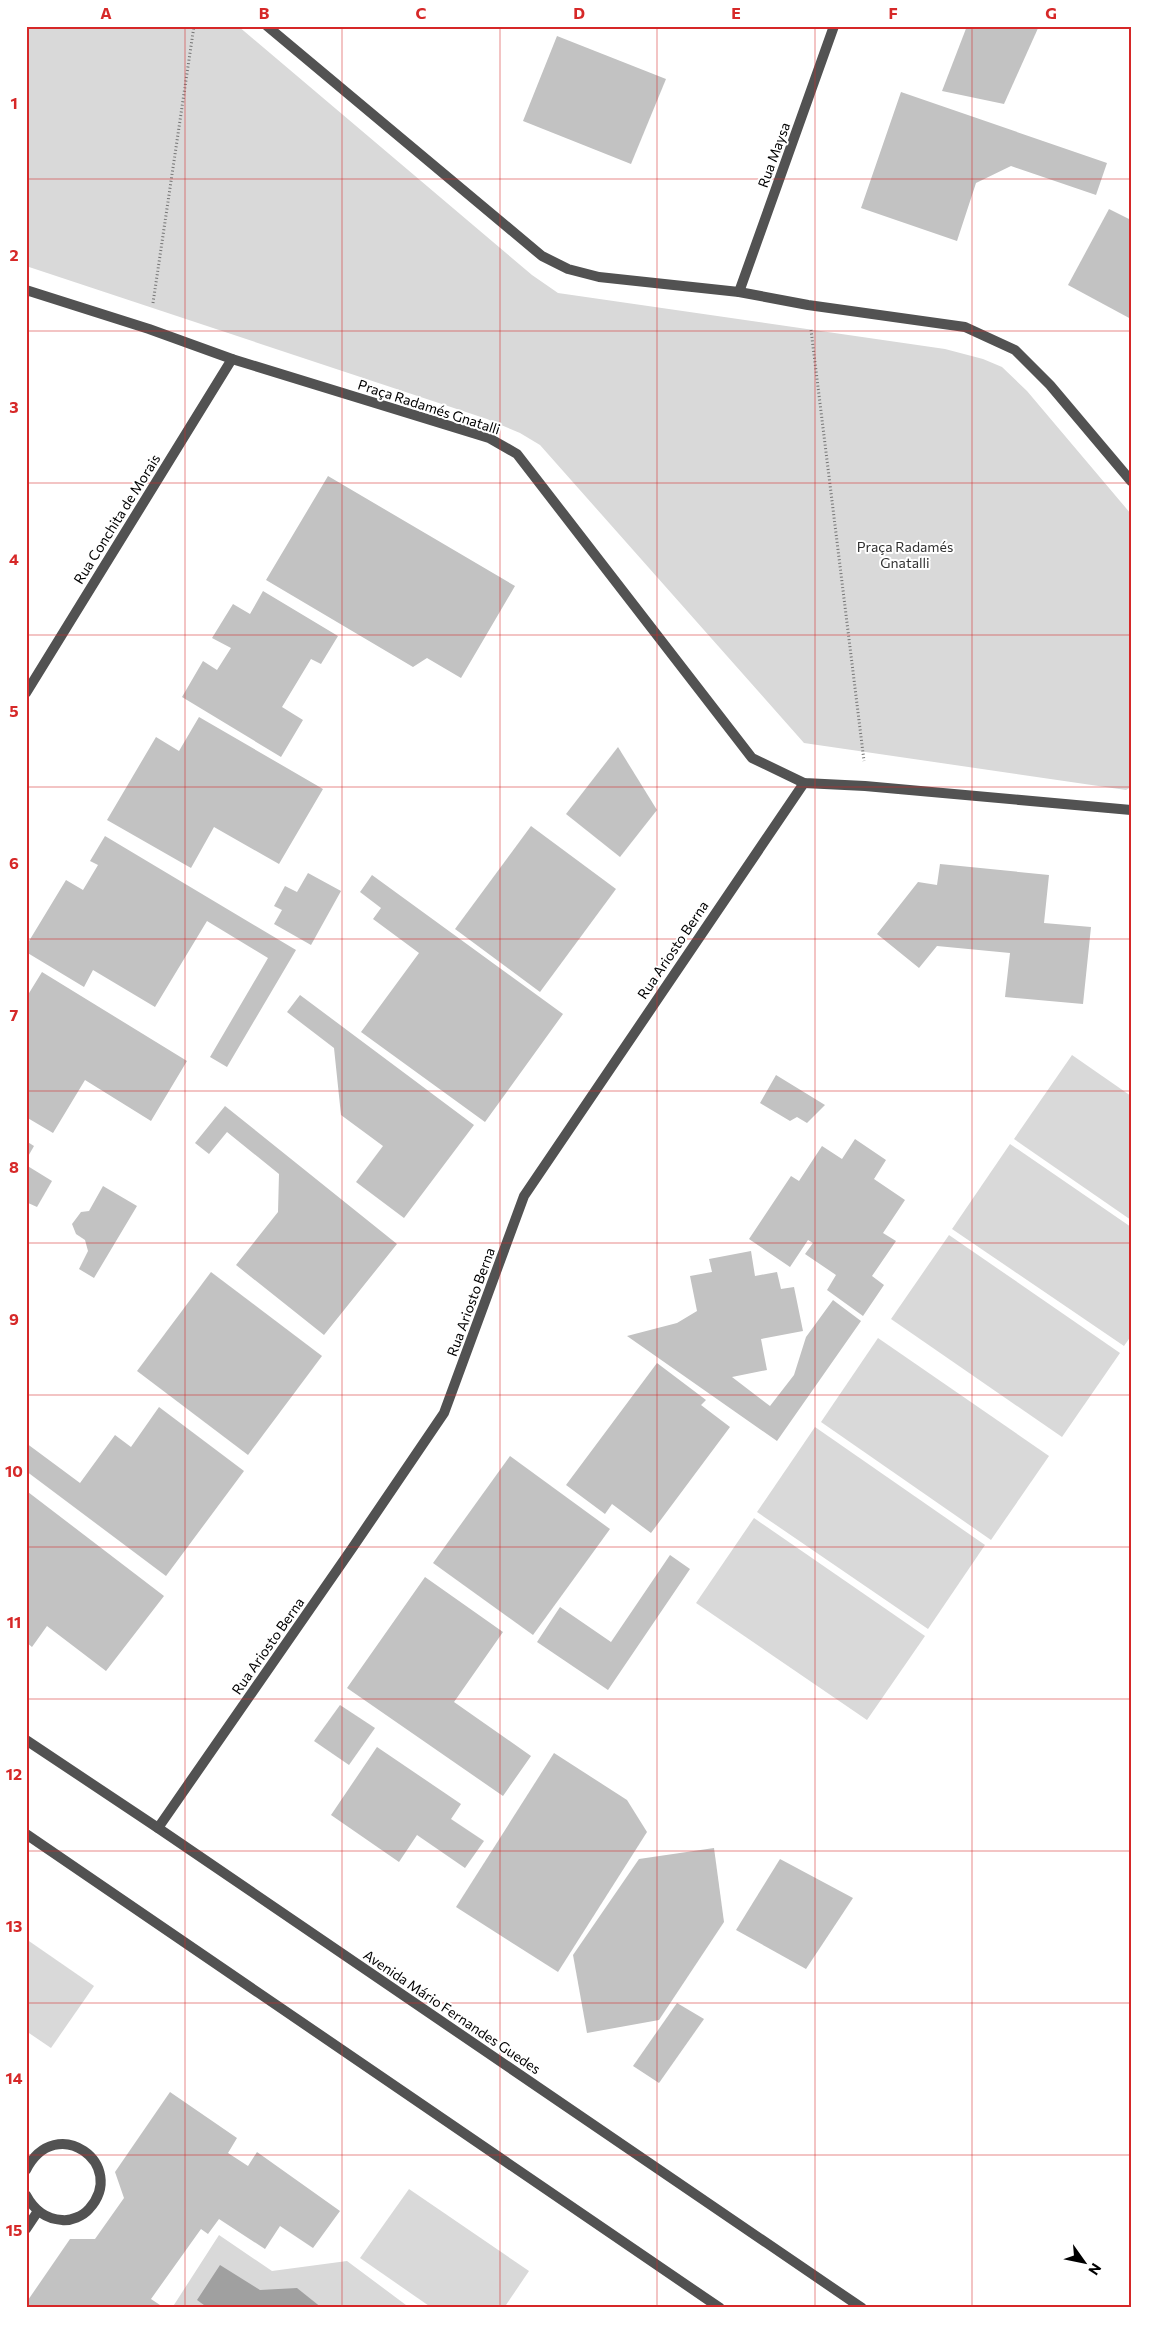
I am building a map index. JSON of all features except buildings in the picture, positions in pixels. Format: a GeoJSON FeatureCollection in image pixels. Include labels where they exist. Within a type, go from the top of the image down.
{"type":"FeatureCollection","features":[{"type":"Feature","properties":{"kind":"street"},"geometry":{"type":"LineString","coordinates":[[268,26],[542,256],[568,268],[599,277],[739,292],[808,305],[965,327],[1016,350],[1050,384],[1131,481]]}},
{"type":"Feature","properties":{"kind":"street","name":"Rua Maysa"},"geometry":{"type":"LineString","coordinates":[[739,292],[834,26]]}},
{"type":"Feature","properties":{"kind":"street","name":"Praça Radamés Gnatalli"},"geometry":{"type":"LineString","coordinates":[[26,290],[149,329],[232,359],[489,438],[517,454],[752,758],[804,783],[865,786],[1131,810]]}},
{"type":"Feature","properties":{"kind":"street","name":"Rua Conchita de Morais"},"geometry":{"type":"LineString","coordinates":[[26,693],[232,359]]}},
{"type":"Feature","properties":{"kind":"street","name":"Rua Ariosto Berna"},"geometry":{"type":"LineString","coordinates":[[158,1828],[354,1547],[444,1413],[524,1196],[804,783]]}},
{"type":"Feature","properties":{"kind":"street","name":"Avenida Mário Fernandes Guedes"},"geometry":{"type":"LineString","coordinates":[[26,1740],[862,2308]]}},
{"type":"Feature","properties":{"kind":"street"},"geometry":{"type":"LineString","coordinates":[[26,1834],[720,2308]]}},
{"type":"Feature","properties":{"kind":"street"},"geometry":{"type":"LineString","coordinates":[[26,2170],[32,2159],[42,2150],[54,2145],[66,2144],[79,2147],[89,2154],[97,2165],[101,2178],[100,2190],[95,2202],[87,2211],[76,2218],[52,2219],[32,2206],[26,2195]]}},
{"type":"Feature","properties":{"kind":"street"},"geometry":{"type":"LineString","coordinates":[[26,2229],[38,2211]]}},
{"type":"Feature","properties":{"kind":"path"},"geometry":{"type":"LineString","coordinates":[[149,329],[194,26]]}},
{"type":"Feature","properties":{"kind":"path"},"geometry":{"type":"LineString","coordinates":[[808,305],[863,746],[865,786]]}},
{"type":"Feature","properties":{"kind":"green space","name":"Praça Radamés Gnatalli"},"geometry":{"type":"Polygon","coordinates":[[[26,26],[238,26],[532,275],[558,293],[945,349],[983,359],[1002,367],[1027,391],[1131,514],[1131,787],[1126,790],[804,743],[540,445],[520,433],[487,419],[26,266],[26,26]]]}},
{"type":"Feature","properties":{"kind":"green space"},"geometry":{"type":"Polygon","coordinates":[[[1072,1055],[1131,1096],[1131,1220],[1014,1139],[1072,1055]]]}},
{"type":"Feature","properties":{"kind":"green space"},"geometry":{"type":"Polygon","coordinates":[[[1010,1144],[1131,1227],[1131,1336],[1124,1346],[952,1229],[1010,1144]]]}},
{"type":"Feature","properties":{"kind":"green space"},"geometry":{"type":"Polygon","coordinates":[[[949,1235],[1120,1353],[1062,1437],[891,1319],[949,1235]]]}},
{"type":"Feature","properties":{"kind":"green space"},"geometry":{"type":"Polygon","coordinates":[[[878,1338],[1049,1456],[991,1540],[821,1422],[878,1338]]]}},
{"type":"Feature","properties":{"kind":"green space"},"geometry":{"type":"Polygon","coordinates":[[[815,1427],[985,1545],[928,1629],[757,1512],[815,1427]]]}},
{"type":"Feature","properties":{"kind":"green space"},"geometry":{"type":"Polygon","coordinates":[[[754,1518],[925,1636],[867,1720],[696,1603],[754,1518]]]}},
{"type":"Feature","properties":{"kind":"green space"},"geometry":{"type":"Polygon","coordinates":[[[26,1939],[94,1986],[51,2048],[26,2031],[26,1939]]]}},
{"type":"Feature","properties":{"kind":"green space"},"geometry":{"type":"Polygon","coordinates":[[[409,2189],[529,2271],[504,2308],[432,2308],[360,2258],[409,2189]]]}},
{"type":"Feature","properties":{"kind":"green space"},"geometry":{"type":"Polygon","coordinates":[[[219,2235],[272,2271],[347,2261],[410,2308],[172,2308],[219,2235]]]}},
{"type":"Feature","properties":{"kind":"shaded area"},"geometry":{"type":"Polygon","coordinates":[[[220,2265],[260,2290],[297,2288],[322,2308],[208,2308],[197,2300],[220,2265]]]}}]}
